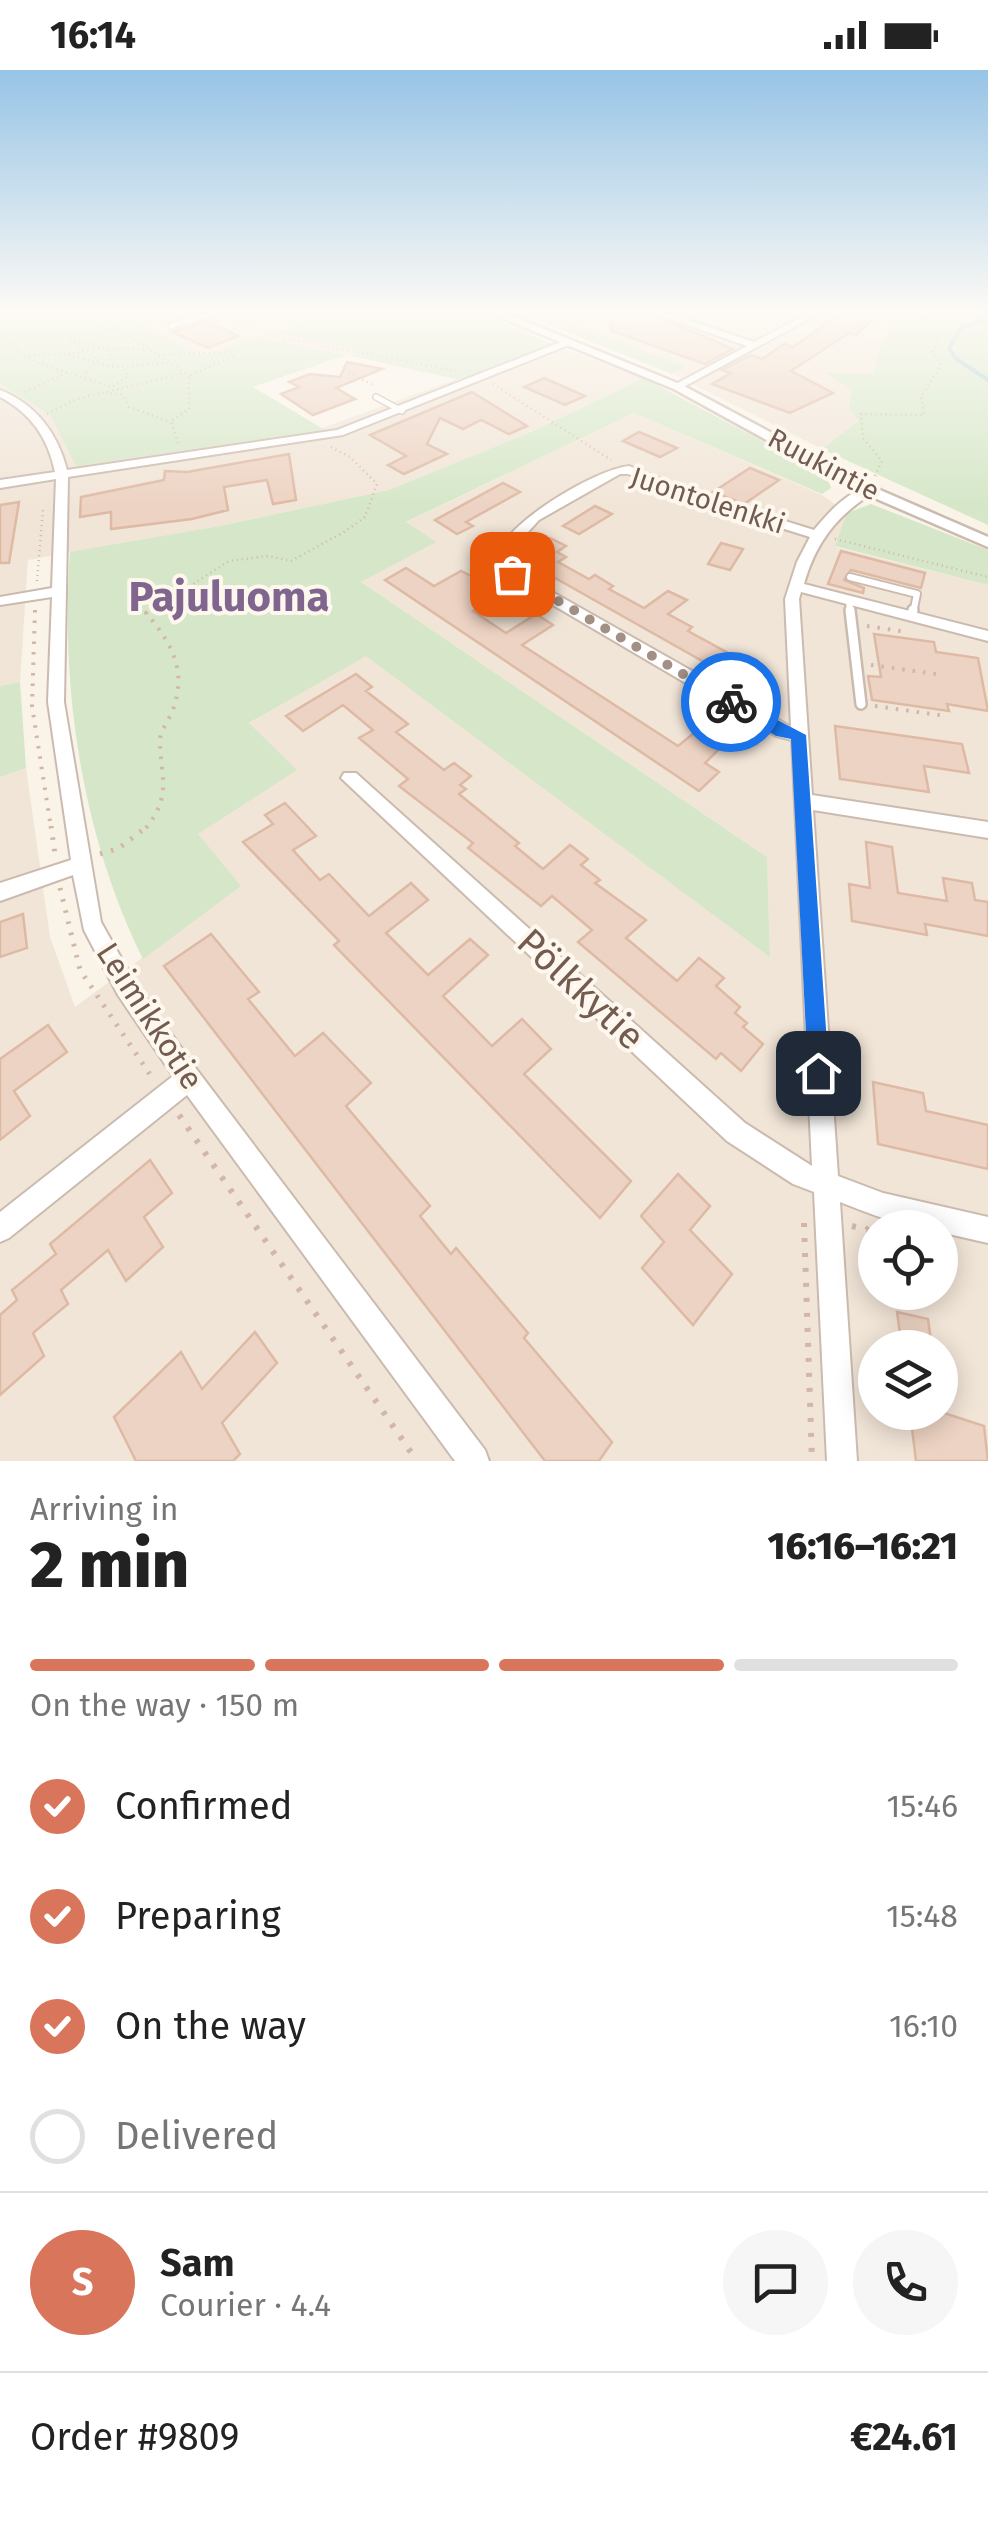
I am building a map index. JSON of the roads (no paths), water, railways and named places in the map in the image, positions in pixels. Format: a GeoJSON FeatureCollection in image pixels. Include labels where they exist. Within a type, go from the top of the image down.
{"type":"FeatureCollection","features":[{"type":"Feature","properties":{"kind":"street"},"geometry":{"type":"LineString","coordinates":[[0,484],[320,437],[485,378]]}},
{"type":"Feature","properties":{"kind":"street","name":"Ruukintie"},"geometry":{"type":"LineString","coordinates":[[654,378],[988,542]]}},
{"type":"Feature","properties":{"kind":"street"},"geometry":{"type":"LineString","coordinates":[[678,388],[697,378]]}},
{"type":"Feature","properties":{"kind":"street","name":"Leimikkotie"},"geometry":{"type":"LineString","coordinates":[[6,398],[36,417],[56,446],[46,593],[56,702],[92,924],[126,988],[189,1078],[474,1461]]}},
{"type":"Feature","properties":{"kind":"street","name":"Juontolenkki"},"geometry":{"type":"LineString","coordinates":[[798,735],[782,732],[512,574],[502,563],[502,552],[535,517],[617,471],[629,470],[698,498],[816,534]]}},
{"type":"Feature","properties":{"kind":"street"},"geometry":{"type":"LineString","coordinates":[[842,1461],[792,600],[816,534],[830,514],[871,485]]}},
{"type":"Feature","properties":{"kind":"street"},"geometry":{"type":"LineString","coordinates":[[796,586],[850,600],[911,624],[988,636]]}},
{"type":"Feature","properties":{"kind":"street"},"geometry":{"type":"LineString","coordinates":[[0,602],[46,593]]}},
{"type":"Feature","properties":{"kind":"street","name":"Pölkkytie"},"geometry":{"type":"LineString","coordinates":[[350,778],[736,1132],[802,1174],[884,1206],[988,1230]]}},
{"type":"Feature","properties":{"kind":"street"},"geometry":{"type":"LineString","coordinates":[[802,801],[988,830]]}},
{"type":"Feature","properties":{"kind":"street"},"geometry":{"type":"LineString","coordinates":[[0,892],[81,861]]}},
{"type":"Feature","properties":{"kind":"street"},"geometry":{"type":"LineString","coordinates":[[0,1229],[189,1078]]}},
{"type":"Feature","properties":{"kind":"lane"},"geometry":{"type":"LineString","coordinates":[[376,397],[402,410]]}},
{"type":"Feature","properties":{"kind":"lane"},"geometry":{"type":"LineString","coordinates":[[850,576],[917,594],[911,624]]}},
{"type":"Feature","properties":{"kind":"lane"},"geometry":{"type":"LineString","coordinates":[[850,600],[861,704]]}},
{"type":"Feature","properties":{"kind":"district","name":"Pajuluoma"},"geometry":{"type":"Point","coordinates":[229,596]}}]}
